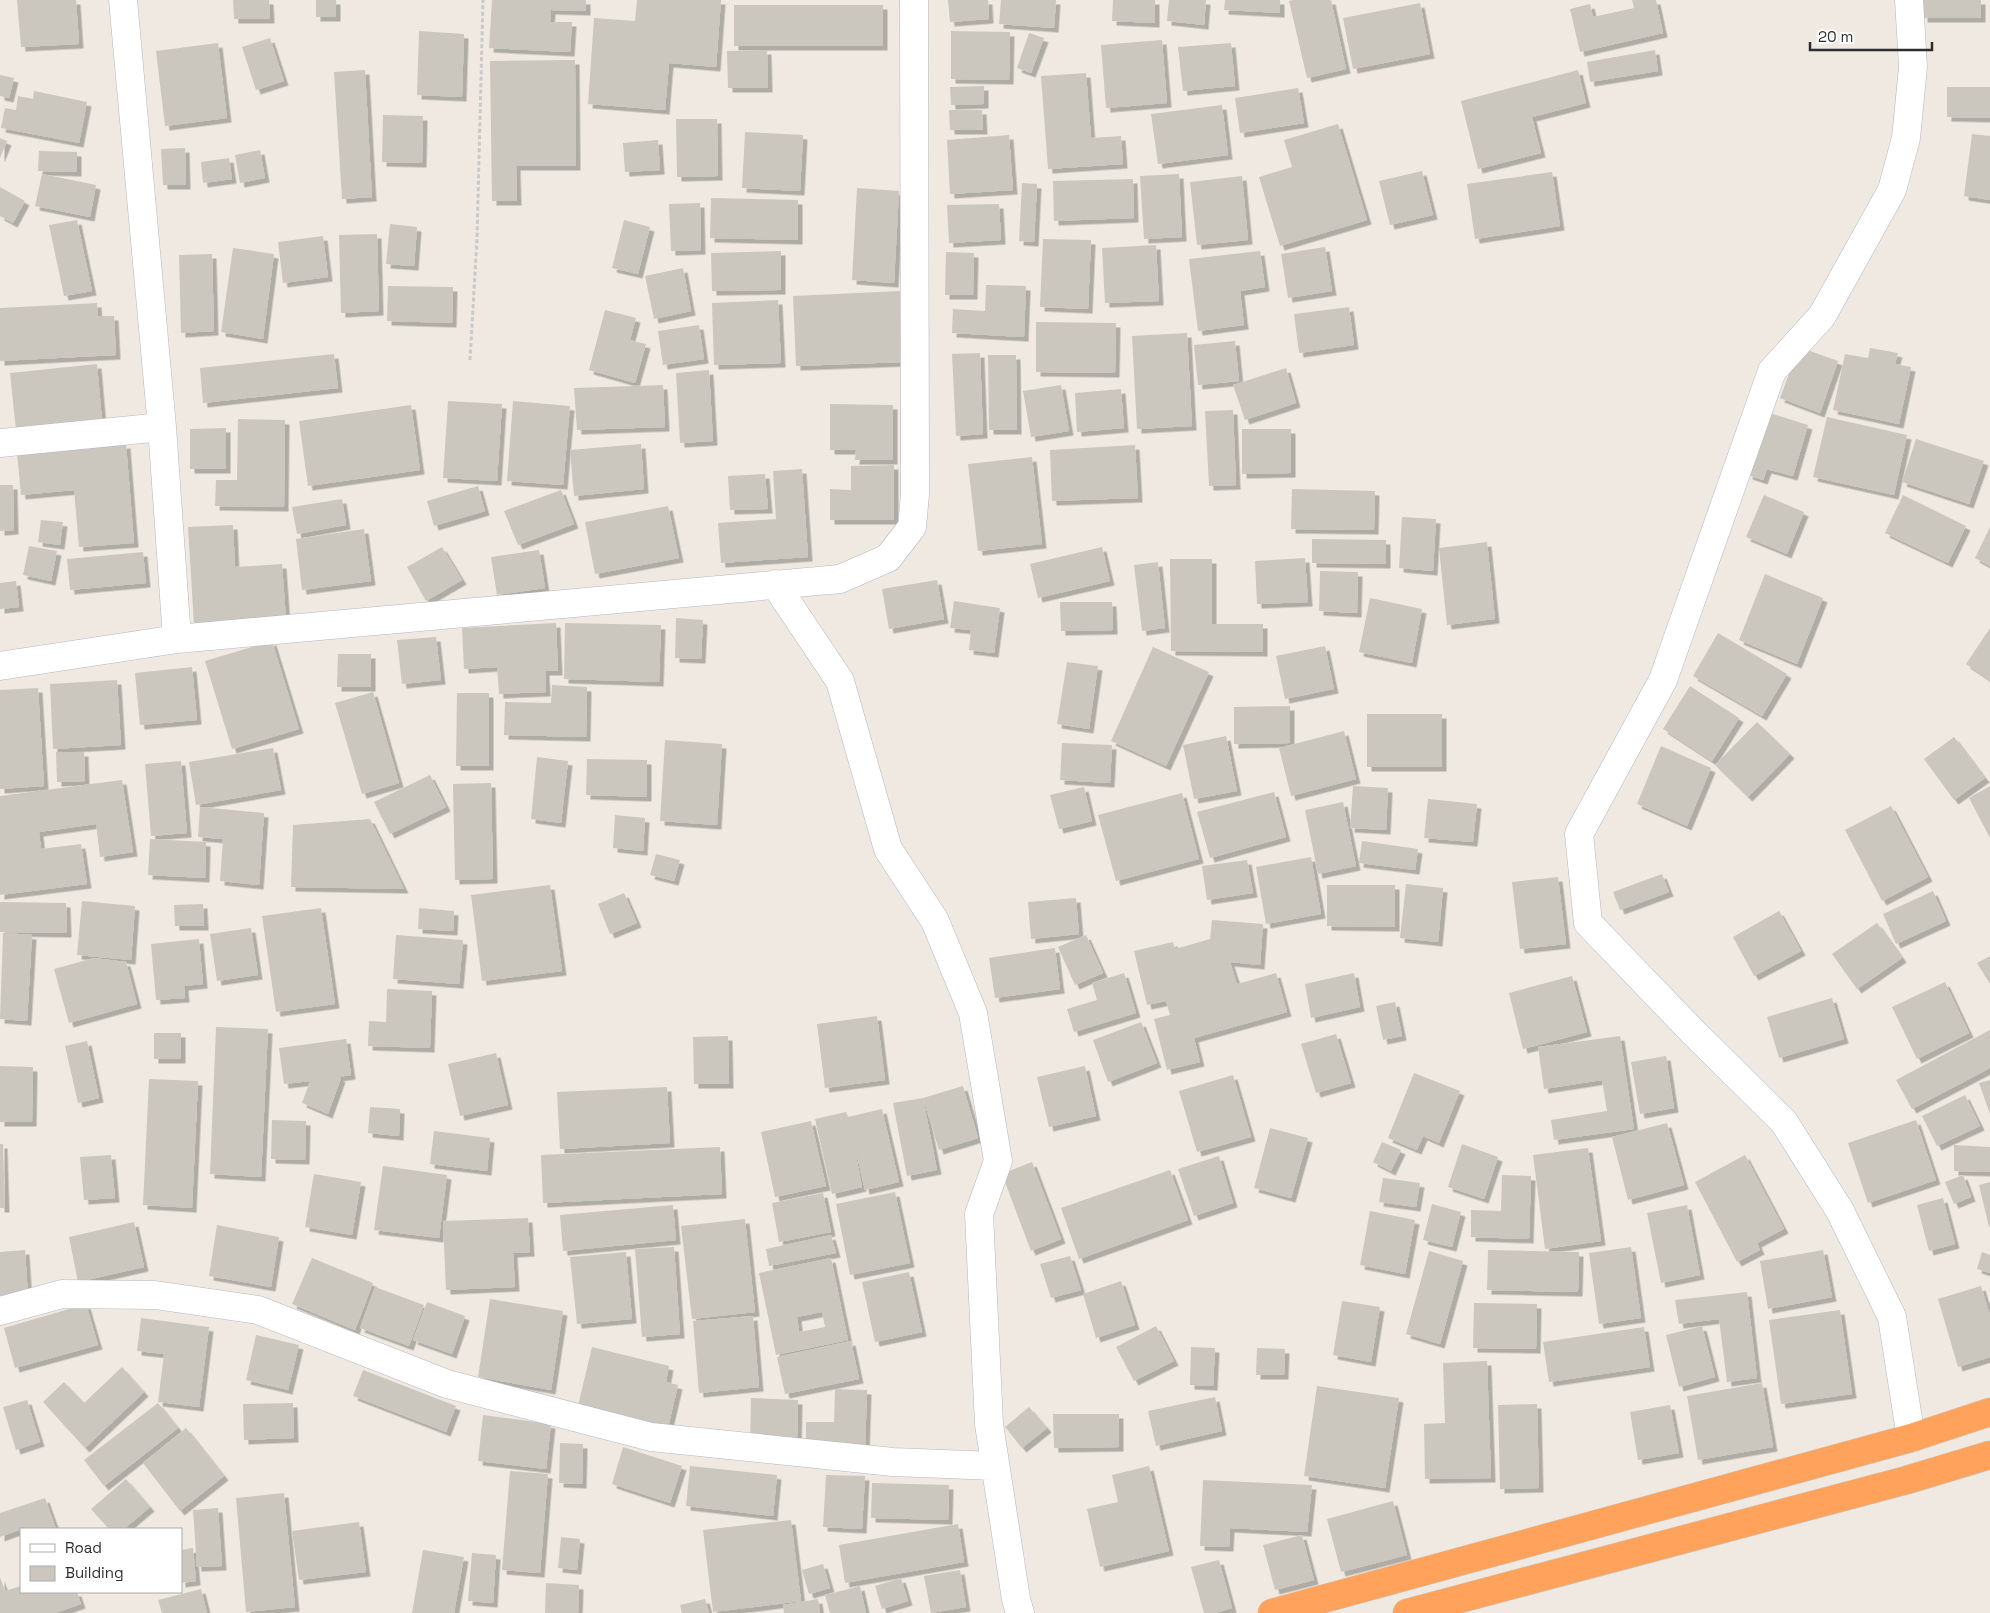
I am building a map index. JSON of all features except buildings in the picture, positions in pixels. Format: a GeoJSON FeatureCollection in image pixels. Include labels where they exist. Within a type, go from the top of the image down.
{"type":"FeatureCollection","features":[{"type":"Feature","properties":{"kind":"highway"},"geometry":{"type":"LineString","coordinates":[[1272,1613],[1911,1438],[1990,1412]]}},
{"type":"Feature","properties":{"kind":"highway"},"geometry":{"type":"LineString","coordinates":[[1407,1613],[1907,1480],[1990,1455]]}},
{"type":"Feature","properties":{"kind":"street"},"geometry":{"type":"LineString","coordinates":[[123,0],[162,427],[177,639]]}},
{"type":"Feature","properties":{"kind":"street"},"geometry":{"type":"LineString","coordinates":[[0,666],[177,639],[840,579],[888,558],[912,527],[915,494],[914,0]]}},
{"type":"Feature","properties":{"kind":"street"},"geometry":{"type":"LineString","coordinates":[[1909,0],[1913,67],[1906,138],[1892,190],[1822,316],[1772,371],[1663,680],[1579,834],[1588,923],[1693,1032],[1784,1122],[1840,1211],[1892,1317],[1911,1438]]}},
{"type":"Feature","properties":{"kind":"street"},"geometry":{"type":"LineString","coordinates":[[0,443],[162,427]]}},
{"type":"Feature","properties":{"kind":"street"},"geometry":{"type":"LineString","coordinates":[[775,584],[840,681],[888,849],[935,921],[973,1013],[998,1161],[979,1214],[989,1424],[1020,1613]]}},
{"type":"Feature","properties":{"kind":"street"},"geometry":{"type":"LineString","coordinates":[[0,1311],[62,1294],[155,1295],[258,1310],[447,1384],[651,1437],[893,1462],[995,1466]]}},
{"type":"Feature","properties":{"kind":"path"},"geometry":{"type":"LineString","coordinates":[[470,360],[477,239],[483,0]]}}]}
